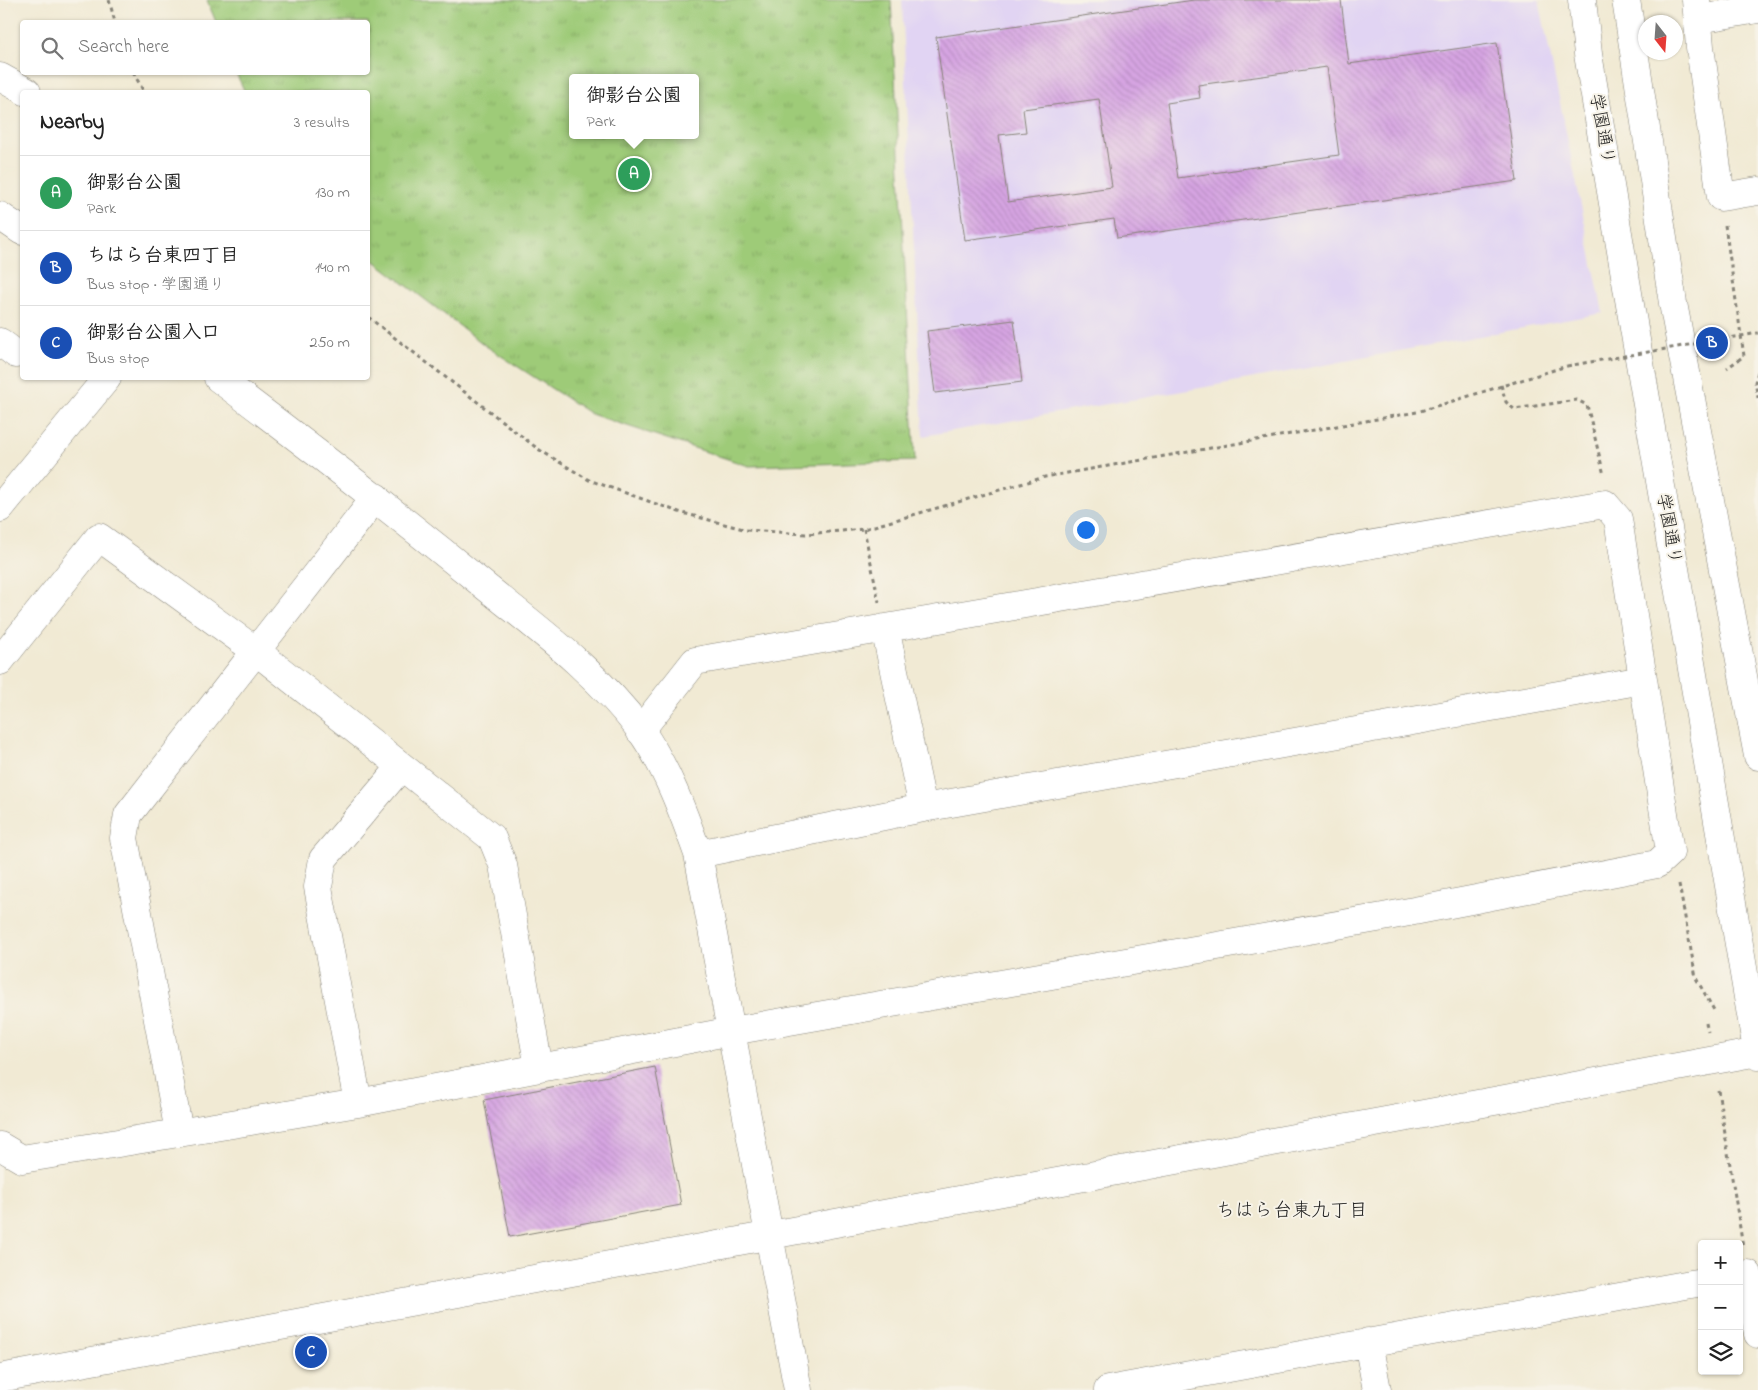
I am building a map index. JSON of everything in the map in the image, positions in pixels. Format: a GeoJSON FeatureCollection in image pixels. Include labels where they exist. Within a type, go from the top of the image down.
{"type":"FeatureCollection","features":[{"type":"Feature","properties":{"kind":"street","name":"学園通り"},"geometry":{"type":"LineString","coordinates":[[1582,0],[1588,54],[1628,299],[1758,1054]]}},
{"type":"Feature","properties":{"kind":"street"},"geometry":{"type":"LineString","coordinates":[[1626,0],[1673,303],[1758,756]]}},
{"type":"Feature","properties":{"kind":"street"},"geometry":{"type":"LineString","coordinates":[[1758,9],[1698,10],[1700,47],[1721,197],[1758,191]]}},
{"type":"Feature","properties":{"kind":"street"},"geometry":{"type":"LineString","coordinates":[[0,77],[23,90]]}},
{"type":"Feature","properties":{"kind":"street"},"geometry":{"type":"LineString","coordinates":[[0,216],[20,230]]}},
{"type":"Feature","properties":{"kind":"street"},"geometry":{"type":"LineString","coordinates":[[0,508],[105,380]]}},
{"type":"Feature","properties":{"kind":"street"},"geometry":{"type":"LineString","coordinates":[[221,380],[376,497],[581,665],[640,731],[660,764],[680,804],[698,854],[798,1390]]}},
{"type":"Feature","properties":{"kind":"street"},"geometry":{"type":"LineString","coordinates":[[179,1132],[124,838],[128,815],[376,497]]}},
{"type":"Feature","properties":{"kind":"street"},"geometry":{"type":"LineString","coordinates":[[0,1146],[22,1159],[358,1103],[732,1032],[1383,917],[1657,864],[1670,852],[1618,518],[1605,504],[695,661],[640,731]]}},
{"type":"Feature","properties":{"kind":"street"},"geometry":{"type":"LineString","coordinates":[[0,660],[99,537],[256,651],[492,838],[503,865],[539,1068]]}},
{"type":"Feature","properties":{"kind":"street"},"geometry":{"type":"LineString","coordinates":[[885,628],[923,808]]}},
{"type":"Feature","properties":{"kind":"street"},"geometry":{"type":"LineString","coordinates":[[698,854],[923,808],[1643,680]]}},
{"type":"Feature","properties":{"kind":"street"},"geometry":{"type":"LineString","coordinates":[[358,1103],[318,887],[323,859],[401,767]]}},
{"type":"Feature","properties":{"kind":"street"},"geometry":{"type":"LineString","coordinates":[[0,1378],[1713,1060],[1758,1054]]}},
{"type":"Feature","properties":{"kind":"street"},"geometry":{"type":"LineString","coordinates":[[1743,1275],[1758,1334]]}},
{"type":"Feature","properties":{"kind":"street"},"geometry":{"type":"LineString","coordinates":[[1108,1390],[1698,1283]]}},
{"type":"Feature","properties":{"kind":"street"},"geometry":{"type":"LineString","coordinates":[[1368,1342],[1377,1390]]}},
{"type":"Feature","properties":{"kind":"path"},"geometry":{"type":"LineString","coordinates":[[109,0],[114,20]]}},
{"type":"Feature","properties":{"kind":"path"},"geometry":{"type":"LineString","coordinates":[[135,75],[143,90]]}},
{"type":"Feature","properties":{"kind":"path"},"geometry":{"type":"LineString","coordinates":[[1721,197],[1744,356],[1727,368]]}},
{"type":"Feature","properties":{"kind":"path"},"geometry":{"type":"LineString","coordinates":[[370,319],[538,449],[589,480],[679,512],[747,530],[806,534],[864,529],[1044,477],[1417,412],[1567,366],[1758,334]]}},
{"type":"Feature","properties":{"kind":"path"},"geometry":{"type":"LineString","coordinates":[[1758,372],[1755,382],[1758,398]]}},
{"type":"Feature","properties":{"kind":"path"},"geometry":{"type":"LineString","coordinates":[[1501,385],[1506,402],[1514,409],[1577,400],[1587,405],[1606,484],[1605,504]]}},
{"type":"Feature","properties":{"kind":"path"},"geometry":{"type":"LineString","coordinates":[[864,529],[885,628]]}},
{"type":"Feature","properties":{"kind":"path"},"geometry":{"type":"LineString","coordinates":[[1663,859],[1678,877],[1696,978],[1715,1012]]}},
{"type":"Feature","properties":{"kind":"path"},"geometry":{"type":"LineString","coordinates":[[1706,1023],[1713,1060],[1738,1240]]}},
{"type":"Feature","properties":{"kind":"shaded area"},"geometry":{"type":"Polygon","coordinates":[[[902,0],[1539,0],[1603,313],[1206,387],[923,436],[902,0]]]}},
{"type":"Feature","properties":{"kind":"green space"},"geometry":{"type":"Polygon","coordinates":[[[207,0],[891,0],[915,461],[749,466],[591,414],[486,346],[370,258],[370,90],[244,90],[237,75],[370,75],[370,20],[215,20],[207,0]]]}},
{"type":"Feature","properties":{"kind":"building"},"geometry":{"type":"Polygon","coordinates":[[[1194,0],[1341,0],[1349,64],[1497,43],[1517,181],[1117,238],[1114,219],[965,240],[936,37],[1194,0]],[[1327,67],[1198,85],[1200,98],[1167,103],[1178,178],[1339,155],[1327,67]],[[1099,99],[1023,109],[1026,132],[999,135],[1008,202],[1112,187],[1099,99]]]}},
{"type":"Feature","properties":{"kind":"building"},"geometry":{"type":"Polygon","coordinates":[[[1014,320],[1022,382],[935,393],[927,331],[1014,320]]]}},
{"type":"Feature","properties":{"kind":"building"},"geometry":{"type":"Polygon","coordinates":[[[655,1067],[681,1205],[510,1237],[484,1100],[655,1067]]]}},
{"type":"Feature","properties":{"kind":"place","name":"御影台公園"},"geometry":{"type":"Point","coordinates":[634,174]}},
{"type":"Feature","properties":{"kind":"place","name":"ちはら台東四丁目"},"geometry":{"type":"Point","coordinates":[1712,343]}},
{"type":"Feature","properties":{"kind":"place","name":"御影台公園入口"},"geometry":{"type":"Point","coordinates":[311,1352]}},
{"type":"Feature","properties":{"kind":"district","name":"ちはら台東九丁目"},"geometry":{"type":"Point","coordinates":[1292,1211]}}]}
